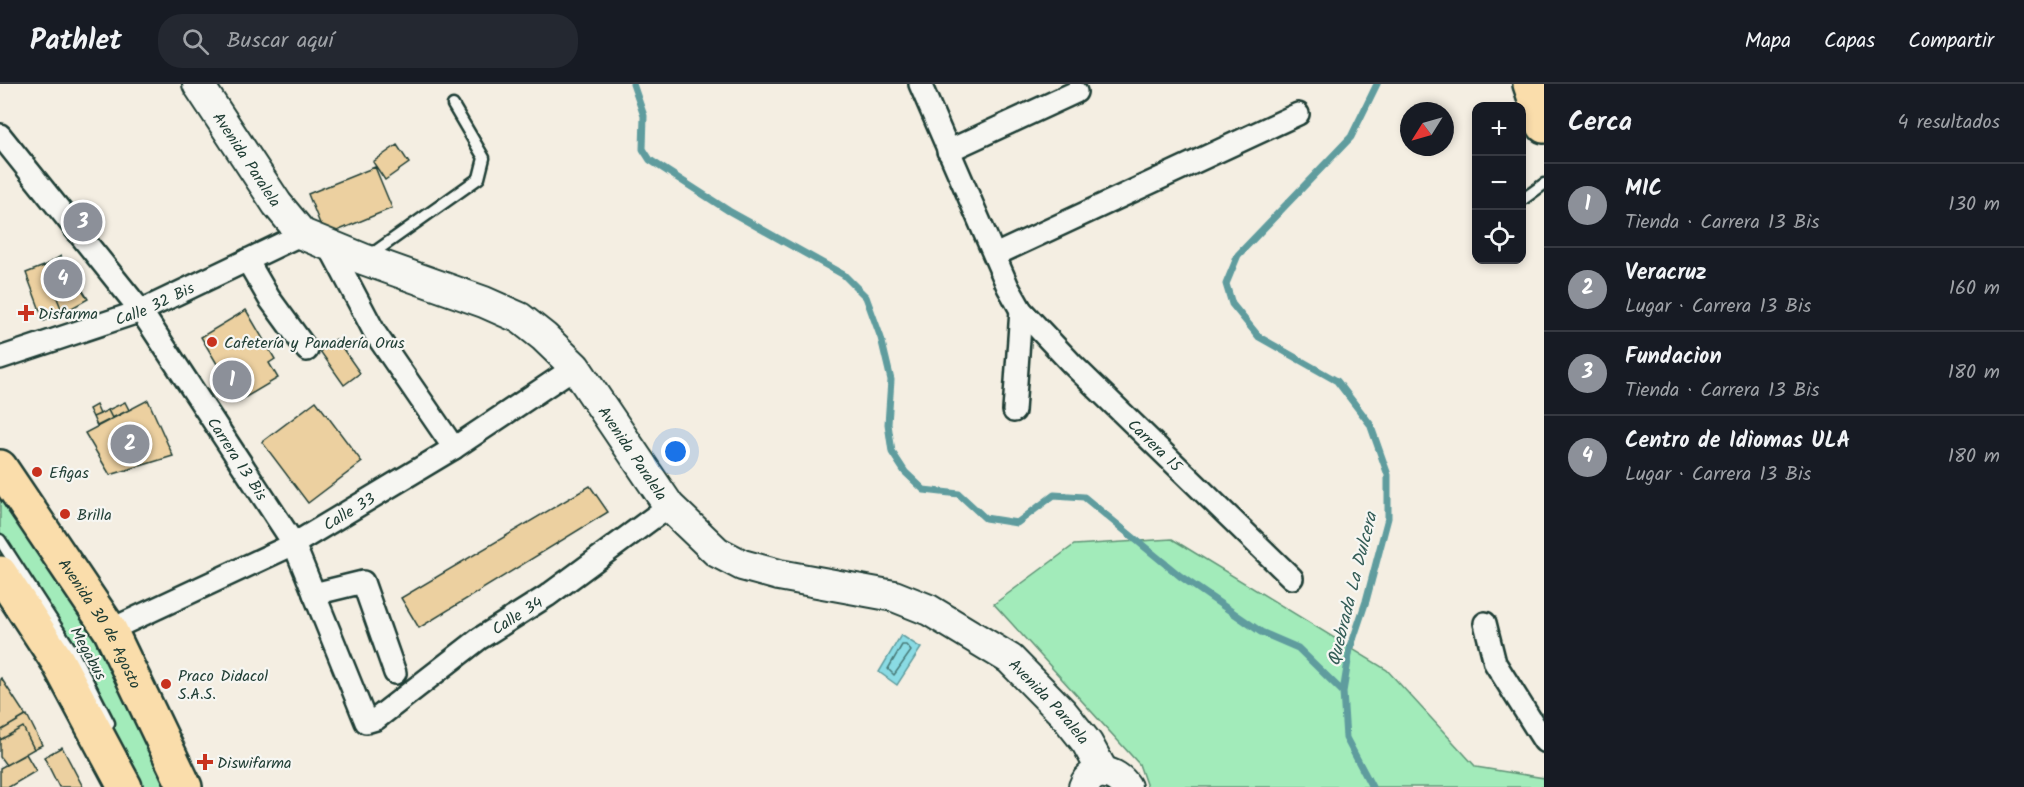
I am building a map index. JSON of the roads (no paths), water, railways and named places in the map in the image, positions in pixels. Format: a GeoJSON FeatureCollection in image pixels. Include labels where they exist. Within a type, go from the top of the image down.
{"type":"FeatureCollection","features":[{"type":"Feature","properties":{"kind":"main road","name":"Avenida Paralela"},"geometry":{"type":"LineString","coordinates":[[198,84],[277,204],[315,239],[363,260],[484,302],[520,318],[575,367],[669,506],[717,552],[742,565],[779,575],[894,596],[929,610],[1010,659],[1063,713],[1087,743],[1104,782]]}},
{"type":"Feature","properties":{"kind":"main road"},"geometry":{"type":"LineString","coordinates":[[1530,84],[1544,126]]}},
{"type":"Feature","properties":{"kind":"main road","name":"Avenida 30 de Agosto"},"geometry":{"type":"LineString","coordinates":[[0,467],[110,630],[185,787]]}},
{"type":"Feature","properties":{"kind":"main road"},"geometry":{"type":"LineString","coordinates":[[0,573],[57,660],[125,787]]}},
{"type":"Feature","properties":{"kind":"street","name":"Carrera 15"},"geometry":{"type":"LineString","coordinates":[[920,84],[948,151],[1022,310],[1072,364],[1292,578]]}},
{"type":"Feature","properties":{"kind":"street"},"geometry":{"type":"LineString","coordinates":[[948,151],[1076,92]]}},
{"type":"Feature","properties":{"kind":"street"},"geometry":{"type":"LineString","coordinates":[[995,255],[1298,114]]}},
{"type":"Feature","properties":{"kind":"street","name":"Carrera 13 Bis"},"geometry":{"type":"LineString","coordinates":[[0,135],[141,311],[294,544],[366,722]]}},
{"type":"Feature","properties":{"kind":"street","name":"Calle 32 Bis"},"geometry":{"type":"LineString","coordinates":[[0,358],[141,311],[247,260],[315,239]]}},
{"type":"Feature","properties":{"kind":"street"},"geometry":{"type":"LineString","coordinates":[[315,239],[375,333],[454,448]]}},
{"type":"Feature","properties":{"kind":"street"},"geometry":{"type":"LineString","coordinates":[[247,260],[269,298],[307,350]]}},
{"type":"Feature","properties":{"kind":"street"},"geometry":{"type":"LineString","coordinates":[[1014,411],[1022,310]]}},
{"type":"Feature","properties":{"kind":"street","name":"Calle 33"},"geometry":{"type":"LineString","coordinates":[[110,630],[294,544],[454,448],[575,367]]}},
{"type":"Feature","properties":{"kind":"street","name":"Calle 34"},"geometry":{"type":"LineString","coordinates":[[366,722],[376,719],[478,639],[547,596],[669,506]]}},
{"type":"Feature","properties":{"kind":"street"},"geometry":{"type":"LineString","coordinates":[[314,594],[363,582],[395,673]]}},
{"type":"Feature","properties":{"kind":"street"},"geometry":{"type":"LineString","coordinates":[[1485,623],[1495,663],[1543,740]]}},
{"type":"Feature","properties":{"kind":"lane"},"geometry":{"type":"LineString","coordinates":[[363,260],[479,178],[484,158],[453,105]]}},
{"type":"Feature","properties":{"kind":"lane"},"geometry":{"type":"LineString","coordinates":[[1526,197],[1544,184]]}},
{"type":"Feature","properties":{"kind":"lane","name":"Megabus"},"geometry":{"type":"LineString","coordinates":[[0,540],[72,651],[115,735]]}},
{"type":"Feature","properties":{"kind":"water"},"geometry":{"type":"Polygon","coordinates":[[[901,635],[921,648],[897,685],[879,672],[901,635]]]}},
{"type":"Feature","properties":{"kind":"waterway"},"geometry":{"type":"LineString","coordinates":[[633,84],[644,116],[643,149],[650,160],[729,211],[844,275],[866,297],[881,338],[891,380],[888,424],[892,452],[905,472],[924,490],[959,494],[985,518],[1017,523],[1054,495],[1084,497],[1180,576],[1261,632],[1298,648],[1343,692]]}},
{"type":"Feature","properties":{"kind":"waterway","name":"Quebrada La Dulcera"},"geometry":{"type":"LineString","coordinates":[[1372,787],[1346,738],[1343,692],[1350,649],[1366,601],[1388,518],[1388,475],[1370,424],[1337,381],[1259,337],[1232,304],[1226,284],[1238,255],[1351,137],[1377,84]]}},
{"type":"Feature","properties":{"kind":"place","name":"Fundacion"},"geometry":{"type":"Point","coordinates":[83,222]}},
{"type":"Feature","properties":{"kind":"place","name":"Centro de Idiomas ULA"},"geometry":{"type":"Point","coordinates":[63,279]}},
{"type":"Feature","properties":{"kind":"place","name":"Disfarma"},"geometry":{"type":"Point","coordinates":[26,313]}},
{"type":"Feature","properties":{"kind":"place","name":"Cafetería y Panadería Orus"},"geometry":{"type":"Point","coordinates":[212,342]}},
{"type":"Feature","properties":{"kind":"place","name":"MIC"},"geometry":{"type":"Point","coordinates":[232,380]}},
{"type":"Feature","properties":{"kind":"place","name":"Veracruz"},"geometry":{"type":"Point","coordinates":[130,444]}},
{"type":"Feature","properties":{"kind":"place","name":"Efigas"},"geometry":{"type":"Point","coordinates":[37,472]}},
{"type":"Feature","properties":{"kind":"place","name":"Brilla"},"geometry":{"type":"Point","coordinates":[65,514]}},
{"type":"Feature","properties":{"kind":"place","name":"Praco Didacol S.A.S."},"geometry":{"type":"Point","coordinates":[166,684]}},
{"type":"Feature","properties":{"kind":"place","name":"Diswifarma"},"geometry":{"type":"Point","coordinates":[205,762]}}]}
